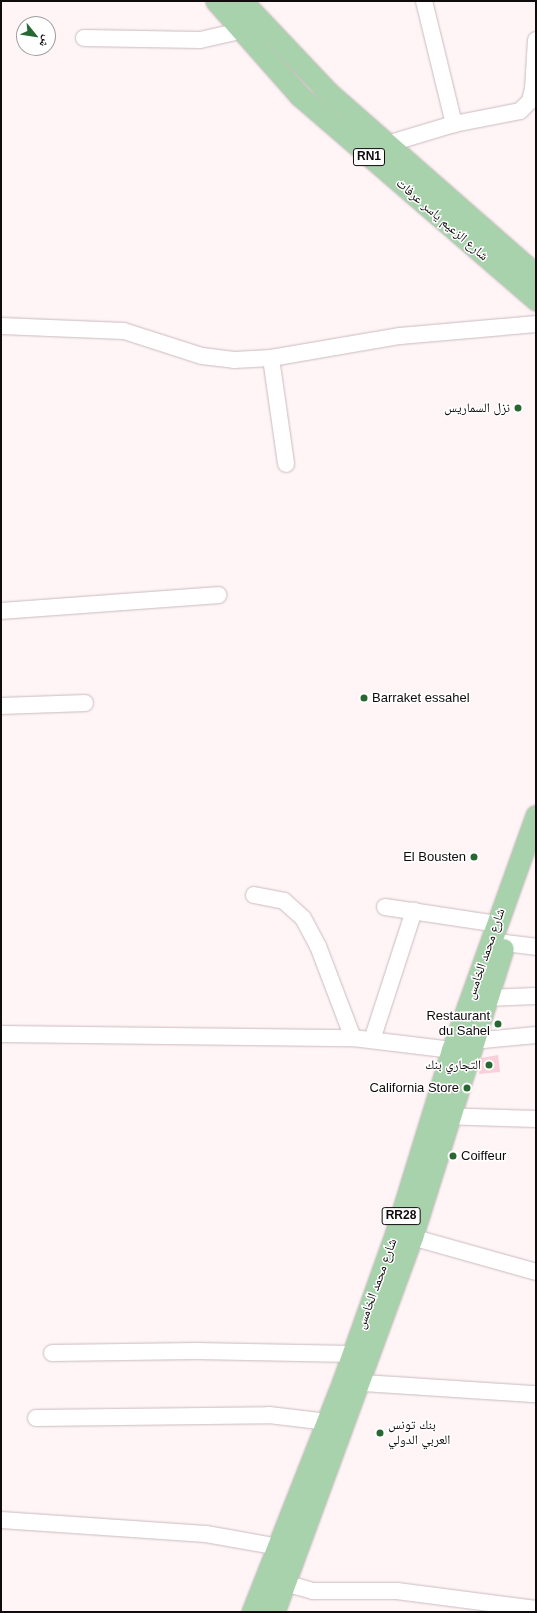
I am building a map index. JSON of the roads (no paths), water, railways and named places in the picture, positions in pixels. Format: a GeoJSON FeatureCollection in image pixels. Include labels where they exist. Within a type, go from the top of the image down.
{"type":"FeatureCollection","features":[{"type":"Feature","properties":{"kind":"main road","name":"شارع الزعيم ياسر عرفات"},"geometry":{"type":"LineString","coordinates":[[216,1],[240,31],[324,118],[536,300]]}},
{"type":"Feature","properties":{"kind":"main road","name":"شارع الزعيم ياسر عرفات"},"geometry":{"type":"LineString","coordinates":[[242,1],[328,92],[384,145],[536,275]]}},
{"type":"Feature","properties":{"kind":"main road","name":"شارع محمد الخامس"},"geometry":{"type":"LineString","coordinates":[[442,1117],[452,1050],[536,816]]}},
{"type":"Feature","properties":{"kind":"main road","name":"شارع محمد الخامس"},"geometry":{"type":"LineString","coordinates":[[252,1612],[276,1581],[351,1382],[404,1235],[442,1117],[474,1041],[486,998],[536,855]]}},
{"type":"Feature","properties":{"kind":"main road","name":"شارع محمد الخامس"},"geometry":{"type":"LineString","coordinates":[[274,1612],[280,1547],[328,1422],[351,1382],[352,1354],[404,1235]]}},
{"type":"Feature","properties":{"kind":"street"},"geometry":{"type":"LineString","coordinates":[[424,1],[454,124]]}},
{"type":"Feature","properties":{"kind":"street"},"geometry":{"type":"LineString","coordinates":[[84,38],[200,40],[240,31]]}},
{"type":"Feature","properties":{"kind":"street"},"geometry":{"type":"LineString","coordinates":[[384,145],[454,124],[496,118],[526,106],[534,89],[536,40]]}},
{"type":"Feature","properties":{"kind":"street"},"geometry":{"type":"LineString","coordinates":[[1,326],[124,331],[217,360],[271,358],[400,336],[536,324]]}},
{"type":"Feature","properties":{"kind":"street"},"geometry":{"type":"LineString","coordinates":[[271,358],[286,464]]}},
{"type":"Feature","properties":{"kind":"street"},"geometry":{"type":"LineString","coordinates":[[1,611],[218,595]]}},
{"type":"Feature","properties":{"kind":"street"},"geometry":{"type":"LineString","coordinates":[[1,706],[85,703]]}},
{"type":"Feature","properties":{"kind":"street"},"geometry":{"type":"LineString","coordinates":[[254,895],[284,901],[303,918],[318,946],[353,1038]]}},
{"type":"Feature","properties":{"kind":"street"},"geometry":{"type":"LineString","coordinates":[[385,907],[497,924]]}},
{"type":"Feature","properties":{"kind":"street"},"geometry":{"type":"LineString","coordinates":[[372,1040],[414,911]]}},
{"type":"Feature","properties":{"kind":"street"},"geometry":{"type":"LineString","coordinates":[[505,943],[536,947]]}},
{"type":"Feature","properties":{"kind":"street"},"geometry":{"type":"LineString","coordinates":[[486,998],[536,996]]}},
{"type":"Feature","properties":{"kind":"street"},"geometry":{"type":"LineString","coordinates":[[1,1034],[353,1038],[452,1050]]}},
{"type":"Feature","properties":{"kind":"street"},"geometry":{"type":"LineString","coordinates":[[474,1041],[536,1035]]}},
{"type":"Feature","properties":{"kind":"street"},"geometry":{"type":"LineString","coordinates":[[442,1117],[536,1119]]}},
{"type":"Feature","properties":{"kind":"street"},"geometry":{"type":"LineString","coordinates":[[404,1235],[536,1272]]}},
{"type":"Feature","properties":{"kind":"street"},"geometry":{"type":"LineString","coordinates":[[52,1353],[352,1354]]}},
{"type":"Feature","properties":{"kind":"street"},"geometry":{"type":"LineString","coordinates":[[351,1382],[536,1394]]}},
{"type":"Feature","properties":{"kind":"street"},"geometry":{"type":"LineString","coordinates":[[36,1418],[269,1415],[328,1422]]}},
{"type":"Feature","properties":{"kind":"street"},"geometry":{"type":"LineString","coordinates":[[1,1520],[206,1534],[280,1547]]}},
{"type":"Feature","properties":{"kind":"street"},"geometry":{"type":"LineString","coordinates":[[276,1581],[325,1592],[398,1591],[504,1609],[536,1609]]}},
{"type":"Feature","properties":{"kind":"place","name":"نزل السماريس"},"geometry":{"type":"Point","coordinates":[518,408]}},
{"type":"Feature","properties":{"kind":"place","name":"Barraket essahel"},"geometry":{"type":"Point","coordinates":[364,698]}},
{"type":"Feature","properties":{"kind":"place","name":"El Bousten"},"geometry":{"type":"Point","coordinates":[474,857]}},
{"type":"Feature","properties":{"kind":"place","name":"Restaurant du Sahel"},"geometry":{"type":"Point","coordinates":[498,1024]}},
{"type":"Feature","properties":{"kind":"place","name":"التجاري بنك"},"geometry":{"type":"Point","coordinates":[489,1065]}},
{"type":"Feature","properties":{"kind":"place","name":"California Store"},"geometry":{"type":"Point","coordinates":[467,1088]}},
{"type":"Feature","properties":{"kind":"place","name":"Coiffeur"},"geometry":{"type":"Point","coordinates":[453,1156]}},
{"type":"Feature","properties":{"kind":"place","name":"بنك تونس العربي الدولي"},"geometry":{"type":"Point","coordinates":[380,1433]}}]}
